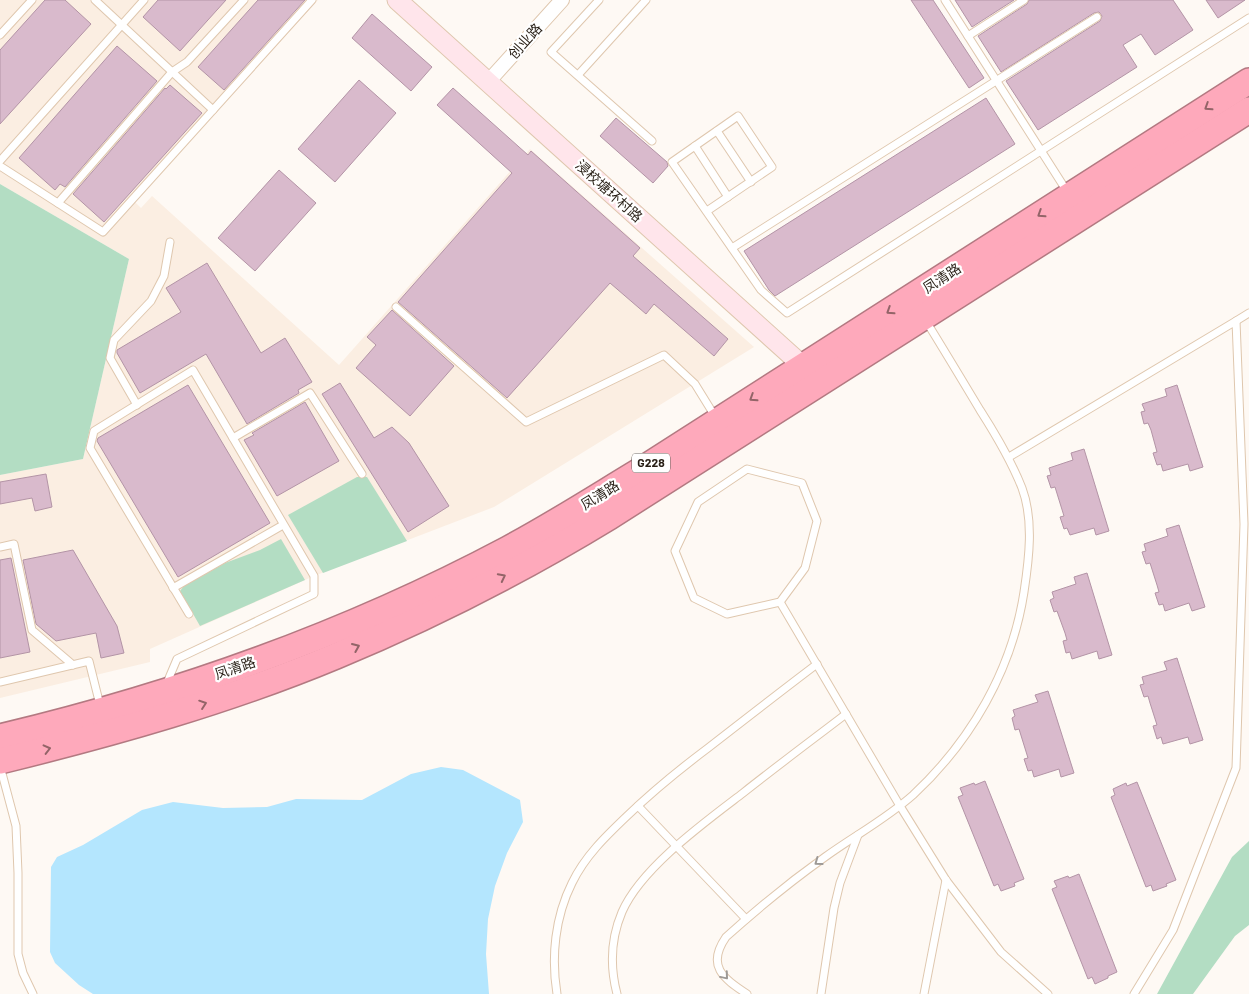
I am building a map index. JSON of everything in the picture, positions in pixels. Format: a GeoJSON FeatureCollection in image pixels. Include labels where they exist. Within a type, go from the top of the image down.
{"type":"FeatureCollection","features":[{"type":"Feature","properties":{"kind":"highway","name":"凤清路"},"geometry":{"type":"LineString","coordinates":[[0,761],[94,737],[191,708],[287,675],[390,632],[482,588],[565,544],[822,382],[918,307],[1070,196],[1249,81]]}},
{"type":"Feature","properties":{"kind":"highway","name":"凤清路"},"geometry":{"type":"LineString","coordinates":[[0,737],[163,692],[278,654],[325,635],[463,572],[552,524],[804,366],[918,307],[1249,110]]}},
{"type":"Feature","properties":{"kind":"street","name":"浸校塘环村路"},"geometry":{"type":"LineString","coordinates":[[396,0],[822,382]]}},
{"type":"Feature","properties":{"kind":"street","name":"创业路"},"geometry":{"type":"LineString","coordinates":[[488,82],[562,0]]}},
{"type":"Feature","properties":{"kind":"lane"},"geometry":{"type":"LineString","coordinates":[[0,35],[32,0]]}},
{"type":"Feature","properties":{"kind":"lane"},"geometry":{"type":"LineString","coordinates":[[95,0],[213,110]]}},
{"type":"Feature","properties":{"kind":"lane"},"geometry":{"type":"LineString","coordinates":[[0,161],[144,0]]}},
{"type":"Feature","properties":{"kind":"lane"},"geometry":{"type":"LineString","coordinates":[[58,203],[172,72],[187,62],[244,0]]}},
{"type":"Feature","properties":{"kind":"lane"},"geometry":{"type":"LineString","coordinates":[[0,166],[103,232],[312,0]]}},
{"type":"Feature","properties":{"kind":"lane"},"geometry":{"type":"LineString","coordinates":[[599,0],[552,52],[652,141]]}},
{"type":"Feature","properties":{"kind":"lane"},"geometry":{"type":"LineString","coordinates":[[578,75],[646,0]]}},
{"type":"Feature","properties":{"kind":"lane"},"geometry":{"type":"LineString","coordinates":[[946,0],[1070,196]]}},
{"type":"Feature","properties":{"kind":"lane"},"geometry":{"type":"LineString","coordinates":[[968,36],[1024,0]]}},
{"type":"Feature","properties":{"kind":"lane"},"geometry":{"type":"LineString","coordinates":[[732,248],[1097,17]]}},
{"type":"Feature","properties":{"kind":"lane"},"geometry":{"type":"LineString","coordinates":[[707,212],[772,167],[738,116],[672,162],[761,290],[787,312],[1249,18]]}},
{"type":"Feature","properties":{"kind":"lane"},"geometry":{"type":"LineString","coordinates":[[717,130],[751,182]]}},
{"type":"Feature","properties":{"kind":"lane"},"geometry":{"type":"LineString","coordinates":[[695,146],[728,197]]}},
{"type":"Feature","properties":{"kind":"lane"},"geometry":{"type":"LineString","coordinates":[[137,404],[110,358],[114,340],[151,301],[164,276],[170,242]]}},
{"type":"Feature","properties":{"kind":"lane"},"geometry":{"type":"LineString","coordinates":[[396,307],[526,422],[664,355],[695,384],[718,420]]}},
{"type":"Feature","properties":{"kind":"lane"},"geometry":{"type":"LineString","coordinates":[[746,994],[721,975],[716,962],[718,948],[726,937],[796,878],[900,806],[930,778],[963,739],[989,696],[1017,625],[1026,576],[1028,525],[1022,490],[1009,457],[918,307]]}},
{"type":"Feature","properties":{"kind":"lane"},"geometry":{"type":"LineString","coordinates":[[1009,457],[1249,313]]}},
{"type":"Feature","properties":{"kind":"lane"},"geometry":{"type":"LineString","coordinates":[[1134,994],[1173,930],[1236,768],[1244,524],[1236,321]]}},
{"type":"Feature","properties":{"kind":"lane"},"geometry":{"type":"LineString","coordinates":[[163,692],[176,659],[314,594],[314,576],[193,370],[94,431],[90,448],[188,614]]}},
{"type":"Feature","properties":{"kind":"lane"},"geometry":{"type":"LineString","coordinates":[[233,438],[310,393],[362,474]]}},
{"type":"Feature","properties":{"kind":"lane"},"geometry":{"type":"LineString","coordinates":[[747,469],[802,483],[817,521],[805,568],[780,602],[727,614],[694,598],[675,551],[698,502],[747,469]]}},
{"type":"Feature","properties":{"kind":"lane"},"geometry":{"type":"LineString","coordinates":[[173,588],[283,525]]}},
{"type":"Feature","properties":{"kind":"lane"},"geometry":{"type":"LineString","coordinates":[[0,546],[14,544],[32,630],[72,665]]}},
{"type":"Feature","properties":{"kind":"lane"},"geometry":{"type":"LineString","coordinates":[[780,602],[900,806],[946,880],[1001,952],[1048,994]]}},
{"type":"Feature","properties":{"kind":"lane"},"geometry":{"type":"LineString","coordinates":[[0,682],[89,661],[102,710]]}},
{"type":"Feature","properties":{"kind":"lane"},"geometry":{"type":"LineString","coordinates":[[557,994],[554,965],[556,936],[562,909],[572,883],[586,858],[604,837],[661,784],[816,664]]}},
{"type":"Feature","properties":{"kind":"lane"},"geometry":{"type":"LineString","coordinates":[[617,994],[612,958],[615,935],[622,912],[638,885],[696,830],[846,714]]}},
{"type":"Feature","properties":{"kind":"lane"},"geometry":{"type":"LineString","coordinates":[[0,766],[16,826],[18,954],[23,973],[33,994]]}},
{"type":"Feature","properties":{"kind":"lane"},"geometry":{"type":"LineString","coordinates":[[638,806],[746,919]]}},
{"type":"Feature","properties":{"kind":"lane"},"geometry":{"type":"LineString","coordinates":[[821,994],[834,908],[858,835]]}},
{"type":"Feature","properties":{"kind":"lane"},"geometry":{"type":"LineString","coordinates":[[924,994],[946,880]]}},
{"type":"Feature","properties":{"kind":"shaded area"},"geometry":{"type":"Polygon","coordinates":[[[0,0],[318,0],[135,202],[141,208],[152,196],[339,365],[530,149],[754,347],[494,507],[314,576],[150,649],[150,662],[0,698],[0,475],[83,459],[129,259],[0,184],[0,0]]]}},
{"type":"Feature","properties":{"kind":"green space"},"geometry":{"type":"Polygon","coordinates":[[[0,184],[129,259],[83,459],[0,475],[0,184]]]}},
{"type":"Feature","properties":{"kind":"green space"},"geometry":{"type":"Polygon","coordinates":[[[357,477],[367,477],[407,541],[323,573],[288,515],[357,477]]]}},
{"type":"Feature","properties":{"kind":"green space"},"geometry":{"type":"Polygon","coordinates":[[[281,539],[305,580],[200,626],[180,591],[184,586],[225,563],[260,550],[281,539]]]}},
{"type":"Feature","properties":{"kind":"green space"},"geometry":{"type":"Polygon","coordinates":[[[1249,841],[1249,925],[1235,936],[1193,994],[1157,994],[1232,857],[1249,841]]]}},
{"type":"Feature","properties":{"kind":"water"},"geometry":{"type":"Polygon","coordinates":[[[441,767],[463,770],[520,800],[523,822],[507,853],[495,886],[488,919],[486,954],[489,994],[93,994],[79,985],[55,963],[50,952],[51,867],[57,857],[83,845],[142,810],[173,802],[223,808],[267,807],[296,799],[362,800],[411,774],[441,767]]]}},
{"type":"Feature","properties":{"kind":"building"},"geometry":{"type":"Polygon","coordinates":[[[45,0],[65,0],[91,24],[0,124],[0,50],[45,0]]]}},
{"type":"Feature","properties":{"kind":"building"},"geometry":{"type":"Polygon","coordinates":[[[158,0],[226,0],[180,51],[143,17],[158,0]]]}},
{"type":"Feature","properties":{"kind":"building"},"geometry":{"type":"Polygon","coordinates":[[[258,0],[305,0],[224,90],[198,67],[258,0]]]}},
{"type":"Feature","properties":{"kind":"building"},"geometry":{"type":"Polygon","coordinates":[[[911,0],[933,0],[984,78],[969,88],[911,0]]]}},
{"type":"Feature","properties":{"kind":"building"},"geometry":{"type":"Polygon","coordinates":[[[955,0],[1014,0],[972,27],[955,0]]]}},
{"type":"Feature","properties":{"kind":"building"},"geometry":{"type":"Polygon","coordinates":[[[1029,0],[1173,0],[1193,30],[1155,55],[1141,34],[1123,45],[1137,67],[1038,130],[1006,81],[1100,21],[1102,16],[1099,12],[1094,13],[1001,72],[978,36],[1027,4],[1029,0]]]}},
{"type":"Feature","properties":{"kind":"building"},"geometry":{"type":"Polygon","coordinates":[[[1206,0],[1245,0],[1218,18],[1206,0]]]}},
{"type":"Feature","properties":{"kind":"building"},"geometry":{"type":"Polygon","coordinates":[[[372,14],[432,67],[411,91],[352,38],[372,14]]]}},
{"type":"Feature","properties":{"kind":"building"},"geometry":{"type":"Polygon","coordinates":[[[117,46],[157,81],[65,187],[60,184],[55,190],[19,158],[117,46]]]}},
{"type":"Feature","properties":{"kind":"building"},"geometry":{"type":"Polygon","coordinates":[[[359,80],[396,113],[335,182],[298,149],[359,80]]]}},
{"type":"Feature","properties":{"kind":"building"},"geometry":{"type":"Polygon","coordinates":[[[170,85],[202,113],[104,222],[73,194],[165,88],[170,85]]]}},
{"type":"Feature","properties":{"kind":"building"},"geometry":{"type":"Polygon","coordinates":[[[453,88],[528,155],[531,151],[640,248],[633,256],[728,339],[714,356],[654,304],[646,314],[610,283],[507,398],[398,302],[512,173],[437,105],[453,88]]]}},
{"type":"Feature","properties":{"kind":"building"},"geometry":{"type":"Polygon","coordinates":[[[986,98],[1015,144],[775,296],[769,290],[744,251],[986,98]]]}},
{"type":"Feature","properties":{"kind":"building"},"geometry":{"type":"Polygon","coordinates":[[[616,118],[667,162],[668,166],[653,183],[600,136],[616,118]]]}},
{"type":"Feature","properties":{"kind":"building"},"geometry":{"type":"Polygon","coordinates":[[[279,170],[316,203],[255,271],[218,238],[279,170]]]}},
{"type":"Feature","properties":{"kind":"building"},"geometry":{"type":"Polygon","coordinates":[[[207,263],[261,353],[285,338],[312,382],[298,390],[299,393],[247,424],[206,354],[140,393],[117,353],[117,350],[181,312],[166,288],[207,263]]]}},
{"type":"Feature","properties":{"kind":"building"},"geometry":{"type":"Polygon","coordinates":[[[392,310],[454,366],[410,416],[356,368],[376,345],[367,337],[392,310]]]}},
{"type":"Feature","properties":{"kind":"building"},"geometry":{"type":"Polygon","coordinates":[[[340,383],[374,438],[392,427],[409,443],[449,506],[408,532],[322,394],[340,383]]]}},
{"type":"Feature","properties":{"kind":"building"},"geometry":{"type":"Polygon","coordinates":[[[188,385],[270,523],[178,577],[97,441],[98,438],[188,385]]]}},
{"type":"Feature","properties":{"kind":"building"},"geometry":{"type":"Polygon","coordinates":[[[1177,385],[1203,467],[1190,471],[1188,464],[1163,471],[1161,464],[1157,465],[1153,453],[1157,452],[1148,423],[1144,424],[1141,412],[1145,411],[1142,404],[1167,396],[1165,389],[1177,385]]]}},
{"type":"Feature","properties":{"kind":"building"},"geometry":{"type":"Polygon","coordinates":[[[305,402],[339,461],[277,496],[244,440],[254,435],[252,433],[305,402]]]}},
{"type":"Feature","properties":{"kind":"building"},"geometry":{"type":"Polygon","coordinates":[[[1084,449],[1109,531],[1096,535],[1094,528],[1070,535],[1067,528],[1064,529],[1060,517],[1064,516],[1055,487],[1051,488],[1047,476],[1051,475],[1049,468],[1073,460],[1071,453],[1084,449]]]}},
{"type":"Feature","properties":{"kind":"building"},"geometry":{"type":"Polygon","coordinates":[[[46,474],[52,507],[35,511],[32,498],[0,504],[0,482],[46,474]]]}},
{"type":"Feature","properties":{"kind":"building"},"geometry":{"type":"Polygon","coordinates":[[[1179,525],[1205,607],[1192,611],[1189,603],[1165,611],[1163,604],[1159,605],[1155,593],[1159,592],[1150,563],[1146,564],[1142,552],[1146,551],[1144,544],[1168,536],[1166,529],[1179,525]]]}},
{"type":"Feature","properties":{"kind":"building"},"geometry":{"type":"Polygon","coordinates":[[[73,550],[117,626],[124,653],[101,658],[96,633],[56,641],[36,624],[23,560],[73,550]]]}},
{"type":"Feature","properties":{"kind":"building"},"geometry":{"type":"Polygon","coordinates":[[[11,558],[30,652],[0,658],[0,560],[11,558]]]}},
{"type":"Feature","properties":{"kind":"building"},"geometry":{"type":"Polygon","coordinates":[[[1087,573],[1112,655],[1099,659],[1097,651],[1072,659],[1070,652],[1066,653],[1063,641],[1067,640],[1065,633],[1057,611],[1054,612],[1050,600],[1054,598],[1052,592],[1076,584],[1074,577],[1087,573]]]}},
{"type":"Feature","properties":{"kind":"building"},"geometry":{"type":"Polygon","coordinates":[[[1177,658],[1203,740],[1190,744],[1188,737],[1163,744],[1161,737],[1157,739],[1153,726],[1157,725],[1148,696],[1144,697],[1140,685],[1144,684],[1142,677],[1167,670],[1164,662],[1177,658]]]}},
{"type":"Feature","properties":{"kind":"building"},"geometry":{"type":"Polygon","coordinates":[[[1048,691],[1074,773],[1061,777],[1059,769],[1034,777],[1032,770],[1028,771],[1024,759],[1028,758],[1019,729],[1015,730],[1012,718],[1015,716],[1013,710],[1038,702],[1035,695],[1048,691]]]}},
{"type":"Feature","properties":{"kind":"building"},"geometry":{"type":"Polygon","coordinates":[[[985,781],[1024,879],[1014,883],[1015,886],[1001,891],[998,884],[994,886],[958,797],[963,795],[960,788],[985,781]]]}},
{"type":"Feature","properties":{"kind":"building"},"geometry":{"type":"Polygon","coordinates":[[[1137,782],[1176,880],[1166,884],[1167,886],[1153,891],[1151,885],[1146,887],[1111,797],[1115,795],[1113,789],[1126,783],[1127,786],[1137,782]]]}},
{"type":"Feature","properties":{"kind":"building"},"geometry":{"type":"Polygon","coordinates":[[[1079,874],[1117,972],[1095,984],[1092,977],[1088,979],[1052,889],[1057,887],[1054,881],[1079,874]]]}}]}
